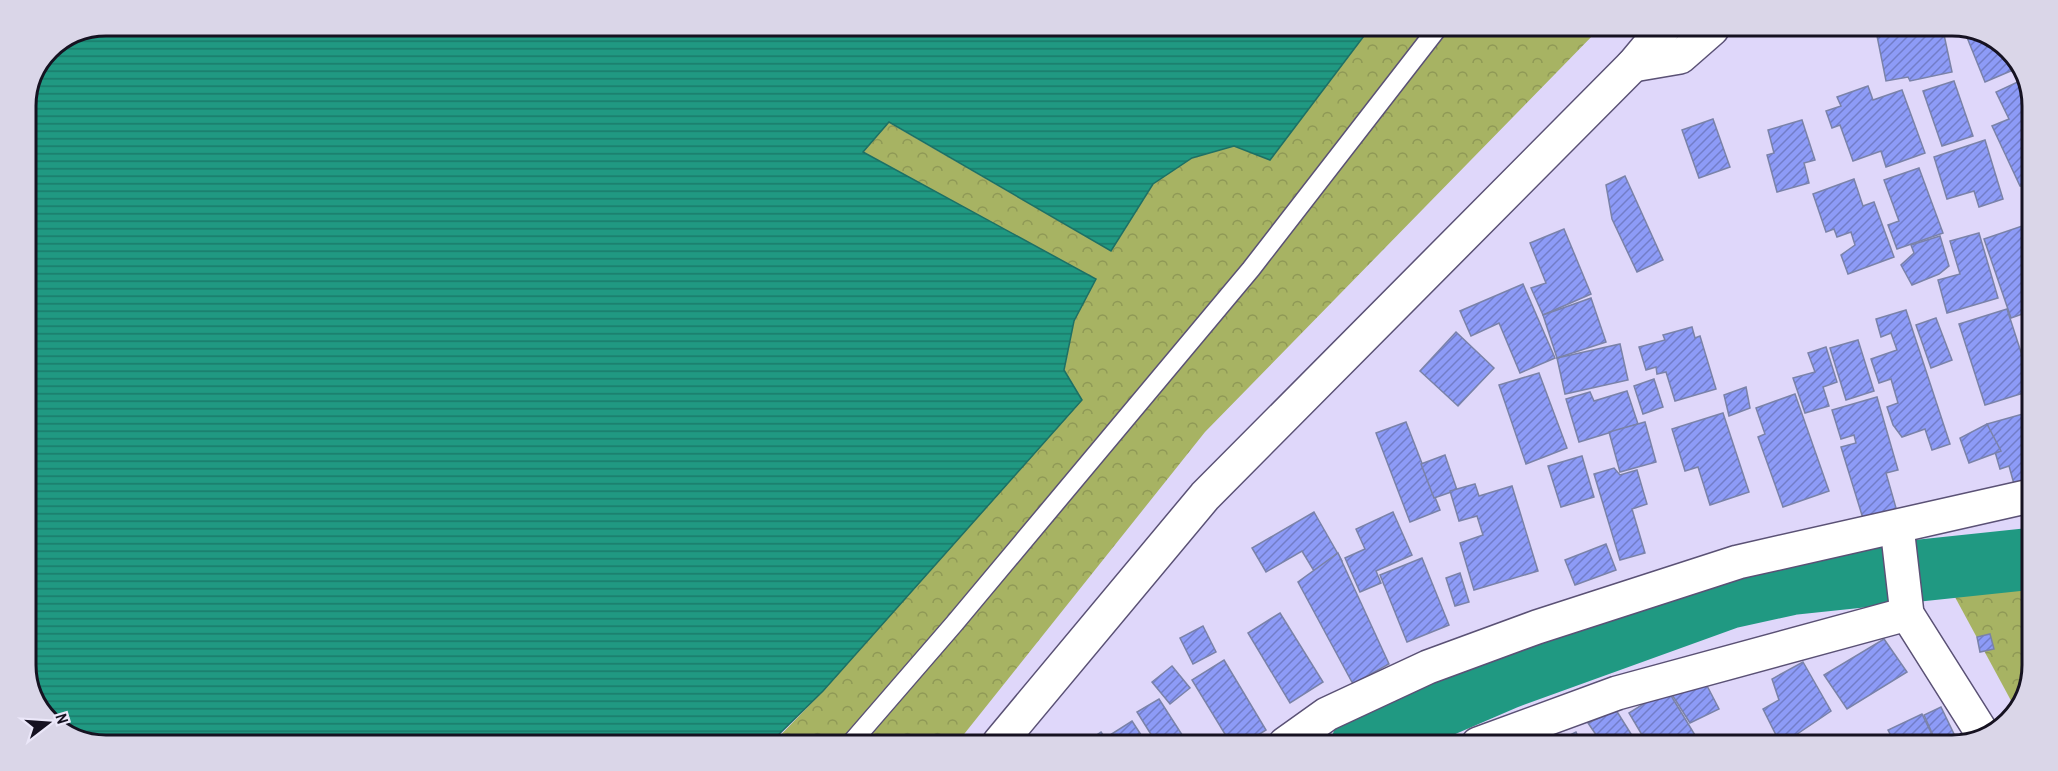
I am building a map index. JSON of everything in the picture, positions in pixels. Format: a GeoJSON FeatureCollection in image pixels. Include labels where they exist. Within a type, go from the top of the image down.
{"type":"FeatureCollection","features":[{"type":"Feature","properties":{"kind":"street"},"geometry":{"type":"LineString","coordinates":[[1006,735],[1205,496],[1634,65],[1657,36]]}},
{"type":"Feature","properties":{"kind":"street"},"geometry":{"type":"LineString","coordinates":[[1634,65],[1680,57],[1704,36]]}},
{"type":"Feature","properties":{"kind":"street"},"geometry":{"type":"LineString","coordinates":[[1298,735],[1327,714],[1428,667],[1537,627],[1738,562],[1897,528],[2022,498]]}},
{"type":"Feature","properties":{"kind":"street"},"geometry":{"type":"LineString","coordinates":[[1897,528],[1906,614],[1980,729]]}},
{"type":"Feature","properties":{"kind":"street"},"geometry":{"type":"LineString","coordinates":[[1503,735],[1617,693],[1906,614]]}},
{"type":"Feature","properties":{"kind":"lane"},"geometry":{"type":"LineString","coordinates":[[858,735],[954,624],[1251,269],[1432,36]]}},
{"type":"Feature","properties":{"kind":"green space"},"geometry":{"type":"Polygon","coordinates":[[[1364,36],[1592,36],[1205,432],[963,735],[781,735],[823,691],[1064,371],[1074,321],[1095,279],[862,152],[888,122],[1111,251],[1153,184],[1192,157],[1234,146],[1270,160],[1364,36]]]}},
{"type":"Feature","properties":{"kind":"green space"},"geometry":{"type":"Polygon","coordinates":[[[2022,538],[2022,665],[2018,688],[2012,702],[1929,549],[2022,538]]]}},
{"type":"Feature","properties":{"kind":"shaded area"},"geometry":{"type":"Polygon","coordinates":[[[106,36],[1364,36],[1270,160],[1234,146],[1192,158],[1153,184],[1111,251],[889,122],[863,152],[1096,279],[1074,321],[1064,370],[1082,400],[823,691],[778,735],[92,734],[78,729],[78,693],[42,693],[36,670],[37,92],[41,79],[56,56],[79,41],[106,36]]]}},
{"type":"Feature","properties":{"kind":"building"},"geometry":{"type":"Polygon","coordinates":[[[1877,36],[1944,36],[1952,72],[1910,81],[1908,77],[1886,81],[1877,36]]]}},
{"type":"Feature","properties":{"kind":"building"},"geometry":{"type":"Polygon","coordinates":[[[1967,37],[1983,43],[1998,53],[2012,70],[1985,82],[1967,37]]]}},
{"type":"Feature","properties":{"kind":"building"},"geometry":{"type":"Polygon","coordinates":[[[1954,81],[1973,136],[1942,146],[1923,91],[1954,81]]]}},
{"type":"Feature","properties":{"kind":"building"},"geometry":{"type":"Polygon","coordinates":[[[2018,82],[2021,92],[2022,186],[1992,126],[2009,119],[1996,92],[2018,82]]]}},
{"type":"Feature","properties":{"kind":"building"},"geometry":{"type":"Polygon","coordinates":[[[1868,86],[1873,100],[1902,90],[1925,153],[1886,167],[1881,151],[1853,161],[1840,125],[1832,128],[1826,111],[1841,106],[1837,97],[1868,86]]]}},
{"type":"Feature","properties":{"kind":"building"},"geometry":{"type":"Polygon","coordinates":[[[1713,119],[1730,167],[1699,178],[1682,130],[1713,119]]]}},
{"type":"Feature","properties":{"kind":"building"},"geometry":{"type":"Polygon","coordinates":[[[1802,120],[1815,160],[1804,163],[1809,183],[1777,192],[1767,155],[1774,153],[1768,130],[1802,120]]]}},
{"type":"Feature","properties":{"kind":"building"},"geometry":{"type":"Polygon","coordinates":[[[1985,140],[2003,199],[1979,207],[1974,191],[1947,199],[1934,157],[1985,140]]]}},
{"type":"Feature","properties":{"kind":"building"},"geometry":{"type":"Polygon","coordinates":[[[1919,168],[1943,233],[1897,249],[1888,225],[1899,221],[1884,180],[1919,168]]]}},
{"type":"Feature","properties":{"kind":"building"},"geometry":{"type":"Polygon","coordinates":[[[1625,176],[1663,260],[1637,272],[1612,219],[1606,185],[1625,176]]]}},
{"type":"Feature","properties":{"kind":"building"},"geometry":{"type":"Polygon","coordinates":[[[1854,179],[1863,206],[1874,202],[1894,257],[1848,274],[1841,255],[1855,245],[1851,232],[1837,237],[1834,229],[1826,232],[1813,194],[1854,179]]]}},
{"type":"Feature","properties":{"kind":"building"},"geometry":{"type":"Polygon","coordinates":[[[2022,226],[2022,314],[2011,318],[1984,239],[2022,226]]]}},
{"type":"Feature","properties":{"kind":"building"},"geometry":{"type":"Polygon","coordinates":[[[1564,229],[1591,294],[1543,315],[1531,288],[1546,283],[1530,243],[1564,229]]]}},
{"type":"Feature","properties":{"kind":"building"},"geometry":{"type":"Polygon","coordinates":[[[1979,233],[1998,298],[1947,313],[1938,280],[1960,274],[1950,241],[1979,233]]]}},
{"type":"Feature","properties":{"kind":"building"},"geometry":{"type":"Polygon","coordinates":[[[1940,236],[1949,266],[1939,274],[1912,285],[1901,265],[1914,253],[1911,245],[1940,236]]]}},
{"type":"Feature","properties":{"kind":"building"},"geometry":{"type":"Polygon","coordinates":[[[1523,284],[1555,358],[1520,373],[1499,323],[1471,336],[1460,311],[1523,284]]]}},
{"type":"Feature","properties":{"kind":"building"},"geometry":{"type":"Polygon","coordinates":[[[1591,298],[1606,342],[1557,358],[1543,315],[1591,298]]]}},
{"type":"Feature","properties":{"kind":"building"},"geometry":{"type":"Polygon","coordinates":[[[2007,309],[2022,355],[2022,393],[1985,405],[1959,324],[2007,309]]]}},
{"type":"Feature","properties":{"kind":"building"},"geometry":{"type":"Polygon","coordinates":[[[1906,310],[1950,444],[1932,450],[1925,429],[1902,437],[1893,425],[1887,407],[1898,403],[1891,379],[1879,383],[1871,359],[1897,350],[1891,333],[1881,337],[1876,319],[1906,310]]]}},
{"type":"Feature","properties":{"kind":"building"},"geometry":{"type":"Polygon","coordinates":[[[1936,318],[1952,360],[1931,368],[1916,325],[1936,318]]]}},
{"type":"Feature","properties":{"kind":"building"},"geometry":{"type":"Polygon","coordinates":[[[1692,327],[1695,338],[1700,336],[1716,389],[1675,401],[1666,372],[1657,374],[1656,367],[1646,370],[1639,347],[1665,340],[1663,335],[1692,327]]]}},
{"type":"Feature","properties":{"kind":"building"},"geometry":{"type":"Polygon","coordinates":[[[1456,332],[1494,368],[1458,406],[1420,371],[1456,332]]]}},
{"type":"Feature","properties":{"kind":"building"},"geometry":{"type":"Polygon","coordinates":[[[1858,340],[1874,391],[1846,400],[1830,348],[1858,340]]]}},
{"type":"Feature","properties":{"kind":"building"},"geometry":{"type":"Polygon","coordinates":[[[1620,344],[1628,380],[1565,394],[1557,358],[1620,344]]]}},
{"type":"Feature","properties":{"kind":"building"},"geometry":{"type":"Polygon","coordinates":[[[1826,347],[1837,382],[1823,387],[1829,406],[1805,413],[1793,378],[1815,372],[1808,353],[1826,347]]]}},
{"type":"Feature","properties":{"kind":"building"},"geometry":{"type":"Polygon","coordinates":[[[1539,373],[1567,448],[1526,464],[1499,385],[1539,373]]]}},
{"type":"Feature","properties":{"kind":"building"},"geometry":{"type":"Polygon","coordinates":[[[1654,379],[1663,407],[1643,414],[1634,386],[1654,379]]]}},
{"type":"Feature","properties":{"kind":"building"},"geometry":{"type":"Polygon","coordinates":[[[1746,387],[1750,408],[1729,416],[1724,395],[1746,387]]]}},
{"type":"Feature","properties":{"kind":"building"},"geometry":{"type":"Polygon","coordinates":[[[1627,391],[1638,424],[1579,442],[1566,399],[1590,392],[1594,401],[1627,391]]]}},
{"type":"Feature","properties":{"kind":"building"},"geometry":{"type":"Polygon","coordinates":[[[1795,394],[1829,491],[1783,507],[1758,437],[1765,434],[1756,408],[1795,394]]]}},
{"type":"Feature","properties":{"kind":"building"},"geometry":{"type":"Polygon","coordinates":[[[1877,397],[1898,470],[1886,473],[1898,515],[1865,525],[1841,447],[1856,443],[1854,435],[1841,439],[1832,410],[1877,397]]]}},
{"type":"Feature","properties":{"kind":"building"},"geometry":{"type":"Polygon","coordinates":[[[1723,413],[1749,492],[1710,505],[1698,467],[1685,471],[1672,429],[1723,413]]]}},
{"type":"Feature","properties":{"kind":"building"},"geometry":{"type":"Polygon","coordinates":[[[2022,414],[2022,482],[2014,484],[2009,466],[2000,469],[1987,424],[2022,414]]]}},
{"type":"Feature","properties":{"kind":"building"},"geometry":{"type":"Polygon","coordinates":[[[1406,422],[1440,510],[1410,522],[1376,433],[1406,422]]]}},
{"type":"Feature","properties":{"kind":"building"},"geometry":{"type":"Polygon","coordinates":[[[1645,422],[1656,462],[1620,472],[1609,432],[1645,422]]]}},
{"type":"Feature","properties":{"kind":"building"},"geometry":{"type":"Polygon","coordinates":[[[1987,424],[2001,451],[1969,463],[1960,438],[1987,424]]]}},
{"type":"Feature","properties":{"kind":"building"},"geometry":{"type":"Polygon","coordinates":[[[1445,455],[1457,490],[1434,498],[1421,464],[1445,455]]]}},
{"type":"Feature","properties":{"kind":"building"},"geometry":{"type":"Polygon","coordinates":[[[1582,456],[1594,497],[1561,507],[1548,466],[1582,456]]]}},
{"type":"Feature","properties":{"kind":"building"},"geometry":{"type":"Polygon","coordinates":[[[1614,468],[1620,475],[1637,470],[1647,504],[1632,509],[1645,553],[1620,560],[1594,474],[1614,468]]]}},
{"type":"Feature","properties":{"kind":"building"},"geometry":{"type":"Polygon","coordinates":[[[1475,484],[1479,496],[1512,486],[1538,571],[1474,590],[1460,543],[1483,535],[1477,516],[1459,521],[1450,491],[1475,484]]]}},
{"type":"Feature","properties":{"kind":"building"},"geometry":{"type":"Polygon","coordinates":[[[1314,512],[1342,561],[1317,576],[1302,551],[1266,572],[1252,548],[1314,512]]]}},
{"type":"Feature","properties":{"kind":"building"},"geometry":{"type":"Polygon","coordinates":[[[1393,512],[1412,555],[1376,571],[1381,583],[1360,592],[1345,558],[1365,549],[1356,529],[1393,512]]]}},
{"type":"Feature","properties":{"kind":"building"},"geometry":{"type":"Polygon","coordinates":[[[1606,544],[1616,570],[1575,585],[1565,560],[1606,544]]]}},
{"type":"Feature","properties":{"kind":"building"},"geometry":{"type":"Polygon","coordinates":[[[1338,553],[1389,664],[1353,684],[1298,582],[1338,553]]]}},
{"type":"Feature","properties":{"kind":"building"},"geometry":{"type":"Polygon","coordinates":[[[1422,558],[1449,625],[1407,642],[1380,575],[1422,558]]]}},
{"type":"Feature","properties":{"kind":"building"},"geometry":{"type":"Polygon","coordinates":[[[1460,573],[1469,602],[1455,606],[1446,578],[1460,573]]]}},
{"type":"Feature","properties":{"kind":"building"},"geometry":{"type":"Polygon","coordinates":[[[1280,613],[1323,682],[1290,703],[1248,633],[1280,613]]]}},
{"type":"Feature","properties":{"kind":"building"},"geometry":{"type":"Polygon","coordinates":[[[1203,626],[1216,652],[1193,664],[1180,638],[1203,626]]]}},
{"type":"Feature","properties":{"kind":"building"},"geometry":{"type":"Polygon","coordinates":[[[1990,634],[1994,649],[1980,652],[1977,637],[1990,634]]]}},
{"type":"Feature","properties":{"kind":"building"},"geometry":{"type":"Polygon","coordinates":[[[1884,639],[1907,672],[1847,709],[1824,675],[1884,639]]]}},
{"type":"Feature","properties":{"kind":"building"},"geometry":{"type":"Polygon","coordinates":[[[1224,660],[1266,730],[1258,735],[1226,735],[1192,680],[1224,660]]]}},
{"type":"Feature","properties":{"kind":"building"},"geometry":{"type":"Polygon","coordinates":[[[1803,662],[1831,711],[1796,735],[1776,735],[1763,709],[1779,700],[1772,679],[1803,662]]]}},
{"type":"Feature","properties":{"kind":"building"},"geometry":{"type":"Polygon","coordinates":[[[1172,666],[1190,688],[1170,704],[1152,682],[1172,666]]]}},
{"type":"Feature","properties":{"kind":"building"},"geometry":{"type":"Polygon","coordinates":[[[1703,678],[1719,709],[1690,723],[1671,693],[1703,678]]]}},
{"type":"Feature","properties":{"kind":"building"},"geometry":{"type":"Polygon","coordinates":[[[1667,689],[1695,735],[1642,735],[1629,713],[1667,689]]]}},
{"type":"Feature","properties":{"kind":"building"},"geometry":{"type":"Polygon","coordinates":[[[1159,699],[1182,735],[1151,735],[1137,712],[1159,699]]]}},
{"type":"Feature","properties":{"kind":"building"},"geometry":{"type":"Polygon","coordinates":[[[1941,707],[1954,734],[1933,735],[1924,715],[1941,707]]]}},
{"type":"Feature","properties":{"kind":"building"},"geometry":{"type":"Polygon","coordinates":[[[1616,710],[1632,735],[1596,735],[1588,723],[1616,710]]]}},
{"type":"Feature","properties":{"kind":"building"},"geometry":{"type":"Polygon","coordinates":[[[1922,714],[1932,735],[1891,735],[1888,730],[1922,714]]]}},
{"type":"Feature","properties":{"kind":"building"},"geometry":{"type":"Polygon","coordinates":[[[1132,721],[1141,735],[1110,735],[1132,721]]]}},
{"type":"Feature","properties":{"kind":"waterway"},"geometry":{"type":"LineString","coordinates":[[1377,735],[1507,678],[1728,598],[1792,584],[2022,560]]}}]}
